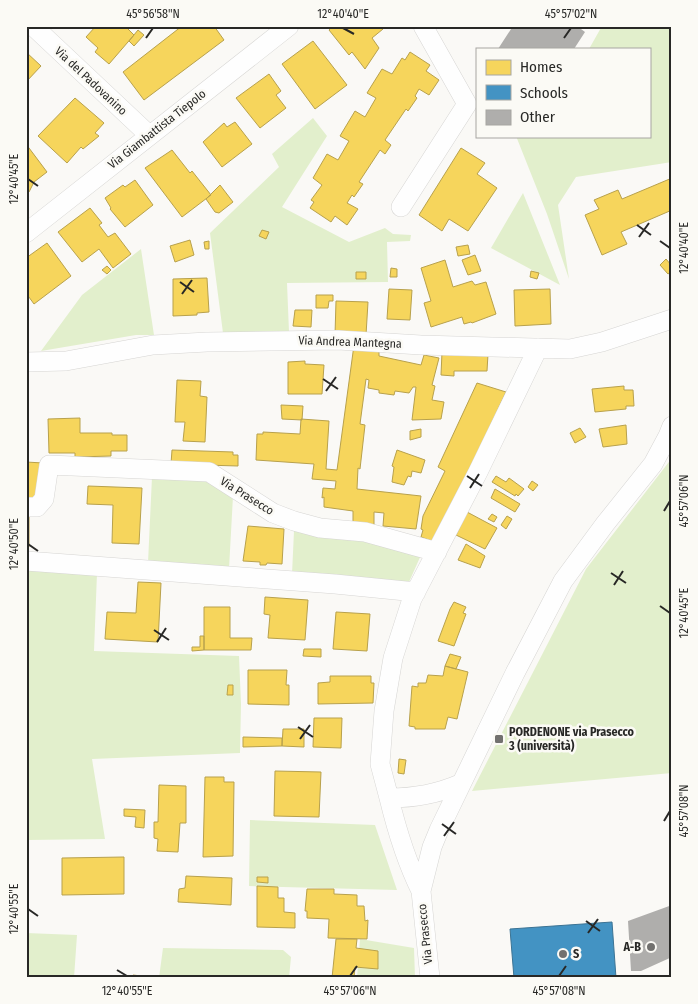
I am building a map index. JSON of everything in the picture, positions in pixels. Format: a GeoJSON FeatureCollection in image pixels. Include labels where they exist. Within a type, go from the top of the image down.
{"type":"FeatureCollection","features":[{"type":"Feature","properties":{"kind":"street","name":"Via del Padovanino"},"geometry":{"type":"LineString","coordinates":[[33,26],[149,135]]}},
{"type":"Feature","properties":{"kind":"street","name":"Via Giambattista Tiepolo"},"geometry":{"type":"LineString","coordinates":[[26,233],[289,26]]}},
{"type":"Feature","properties":{"kind":"street"},"geometry":{"type":"LineString","coordinates":[[401,207],[467,104],[423,26]]}},
{"type":"Feature","properties":{"kind":"street","name":"Via Andrea Mantegna"},"geometry":{"type":"LineString","coordinates":[[26,362],[66,361],[153,345],[207,342],[338,340],[570,349],[602,342],[672,319]]}},
{"type":"Feature","properties":{"kind":"street","name":"Via Prasecco"},"geometry":{"type":"LineString","coordinates":[[430,978],[421,891],[407,860],[396,828],[380,764],[384,711],[393,658],[416,592],[478,472],[538,348]]}},
{"type":"Feature","properties":{"kind":"street","name":"Via Prasecco"},"geometry":{"type":"LineString","coordinates":[[421,891],[432,846],[460,784],[515,673],[564,582],[605,524],[653,464],[672,426]]}},
{"type":"Feature","properties":{"kind":"street","name":"Via Prasecco"},"geometry":{"type":"LineString","coordinates":[[26,507],[37,507],[44,499],[49,465],[209,472],[273,514],[320,528],[365,532],[437,552]]}},
{"type":"Feature","properties":{"kind":"street"},"geometry":{"type":"LineString","coordinates":[[26,561],[336,584],[416,592]]}},
{"type":"Feature","properties":{"kind":"street"},"geometry":{"type":"LineString","coordinates":[[390,798],[410,798],[432,794],[460,784]]}},
{"type":"Feature","properties":{"kind":"green space"},"geometry":{"type":"Polygon","coordinates":[[[602,26],[672,26],[672,162],[576,177],[558,205],[569,279],[547,214],[517,138],[650,138],[650,48],[590,48],[602,26]]]}},
{"type":"Feature","properties":{"kind":"green space"},"geometry":{"type":"Polygon","coordinates":[[[313,118],[327,136],[282,207],[349,242],[385,228],[393,234],[411,235],[410,241],[387,242],[388,282],[287,283],[289,332],[223,333],[210,233],[279,167],[272,154],[313,118]]]}},
{"type":"Feature","properties":{"kind":"green space"},"geometry":{"type":"Polygon","coordinates":[[[523,193],[560,285],[491,248],[523,193]]]}},
{"type":"Feature","properties":{"kind":"green space"},"geometry":{"type":"Polygon","coordinates":[[[141,249],[154,335],[136,335],[41,351],[82,295],[141,249]]]}},
{"type":"Feature","properties":{"kind":"green space"},"geometry":{"type":"Polygon","coordinates":[[[672,458],[672,773],[472,791],[586,569],[672,458]]]}},
{"type":"Feature","properties":{"kind":"green space"},"geometry":{"type":"Polygon","coordinates":[[[152,477],[202,478],[233,496],[229,569],[148,563],[152,477]]]}},
{"type":"Feature","properties":{"kind":"green space"},"geometry":{"type":"Polygon","coordinates":[[[294,531],[374,538],[421,555],[409,582],[292,574],[294,531]]]}},
{"type":"Feature","properties":{"kind":"green space"},"geometry":{"type":"Polygon","coordinates":[[[26,565],[97,573],[94,651],[239,656],[241,704],[240,753],[92,759],[105,839],[27,840],[26,933],[26,565]]]}},
{"type":"Feature","properties":{"kind":"green space"},"geometry":{"type":"Polygon","coordinates":[[[250,820],[375,825],[397,890],[249,886],[250,820]]]}},
{"type":"Feature","properties":{"kind":"green space"},"geometry":{"type":"Polygon","coordinates":[[[26,933],[77,935],[74,978],[26,978],[26,933]]]}},
{"type":"Feature","properties":{"kind":"green space"},"geometry":{"type":"Polygon","coordinates":[[[360,939],[414,948],[415,978],[357,978],[360,939]]]}},
{"type":"Feature","properties":{"kind":"green space"},"geometry":{"type":"Polygon","coordinates":[[[163,948],[283,950],[291,957],[289,978],[159,978],[163,948]]]}},
{"type":"Feature","properties":{"kind":"building: Homes"},"geometry":{"type":"Polygon","coordinates":[[[96,26],[125,26],[134,35],[109,64],[95,52],[98,48],[86,37],[96,26]]]}},
{"type":"Feature","properties":{"kind":"building: Homes"},"geometry":{"type":"Polygon","coordinates":[[[182,26],[214,26],[224,40],[144,100],[123,72],[182,26]]]}},
{"type":"Feature","properties":{"kind":"building: Homes"},"geometry":{"type":"Polygon","coordinates":[[[333,26],[381,26],[383,29],[372,38],[379,48],[365,69],[352,52],[349,55],[329,30],[333,26]]]}},
{"type":"Feature","properties":{"kind":"building: Homes"},"geometry":{"type":"Polygon","coordinates":[[[138,30],[144,35],[134,46],[129,41],[138,30]]]}},
{"type":"Feature","properties":{"kind":"building: Homes"},"geometry":{"type":"Polygon","coordinates":[[[313,41],[347,85],[315,109],[282,64],[313,41]]]}},
{"type":"Feature","properties":{"kind":"building: Homes"},"geometry":{"type":"Polygon","coordinates":[[[26,52],[41,66],[26,82],[26,52]]]}},
{"type":"Feature","properties":{"kind":"building: Homes"},"geometry":{"type":"Polygon","coordinates":[[[410,52],[430,65],[426,71],[439,80],[429,95],[419,89],[415,96],[417,98],[408,111],[406,109],[385,140],[391,145],[385,154],[380,150],[359,182],[363,184],[347,203],[358,209],[347,225],[335,216],[331,222],[310,208],[314,202],[311,200],[322,185],[313,178],[327,154],[338,160],[349,141],[340,136],[355,111],[365,117],[376,98],[367,93],[382,69],[392,74],[402,58],[405,60],[410,52]]]}},
{"type":"Feature","properties":{"kind":"building: Homes"},"geometry":{"type":"Polygon","coordinates":[[[269,74],[281,91],[276,95],[286,108],[260,128],[236,98],[269,74]]]}},
{"type":"Feature","properties":{"kind":"building: Homes"},"geometry":{"type":"Polygon","coordinates":[[[75,98],[104,123],[95,133],[99,136],[83,149],[81,147],[67,163],[38,136],[75,98]]]}},
{"type":"Feature","properties":{"kind":"building: Homes"},"geometry":{"type":"Polygon","coordinates":[[[235,122],[252,144],[222,167],[203,142],[224,123],[227,127],[235,122]]]}},
{"type":"Feature","properties":{"kind":"building: Homes"},"geometry":{"type":"Polygon","coordinates":[[[26,144],[47,172],[34,182],[26,194],[26,144]]]}},
{"type":"Feature","properties":{"kind":"building: Homes"},"geometry":{"type":"Polygon","coordinates":[[[461,148],[485,163],[477,174],[497,188],[468,231],[449,219],[442,231],[419,215],[461,148]]]}},
{"type":"Feature","properties":{"kind":"building: Homes"},"geometry":{"type":"Polygon","coordinates":[[[172,150],[211,195],[182,217],[145,168],[172,150]]]}},
{"type":"Feature","properties":{"kind":"building: Homes"},"geometry":{"type":"Polygon","coordinates":[[[672,178],[672,210],[621,232],[627,244],[602,255],[585,215],[599,209],[594,200],[618,190],[622,199],[672,178]]]}},
{"type":"Feature","properties":{"kind":"building: Homes"},"geometry":{"type":"Polygon","coordinates":[[[135,180],[153,205],[125,227],[110,209],[105,198],[123,185],[125,187],[135,180]]]}},
{"type":"Feature","properties":{"kind":"building: Homes"},"geometry":{"type":"Polygon","coordinates":[[[220,185],[233,202],[219,213],[215,212],[206,199],[220,185]]]}},
{"type":"Feature","properties":{"kind":"building: Homes"},"geometry":{"type":"Polygon","coordinates":[[[90,208],[102,223],[99,225],[108,237],[115,233],[131,254],[113,268],[99,249],[82,262],[58,232],[90,208]]]}},
{"type":"Feature","properties":{"kind":"building: Homes"},"geometry":{"type":"Polygon","coordinates":[[[262,230],[269,232],[266,239],[259,236],[262,230]]]}},
{"type":"Feature","properties":{"kind":"building: Homes"},"geometry":{"type":"Polygon","coordinates":[[[190,240],[194,255],[175,262],[170,246],[190,240]]]}},
{"type":"Feature","properties":{"kind":"building: Homes"},"geometry":{"type":"Polygon","coordinates":[[[209,241],[209,249],[205,249],[204,242],[209,241]]]}},
{"type":"Feature","properties":{"kind":"building: Homes"},"geometry":{"type":"Polygon","coordinates":[[[47,243],[71,276],[34,304],[26,293],[26,258],[47,243]]]}},
{"type":"Feature","properties":{"kind":"building: Homes"},"geometry":{"type":"Polygon","coordinates":[[[468,245],[470,254],[458,256],[456,247],[468,245]]]}},
{"type":"Feature","properties":{"kind":"building: Homes"},"geometry":{"type":"Polygon","coordinates":[[[475,255],[481,271],[468,275],[462,260],[475,255]]]}},
{"type":"Feature","properties":{"kind":"building: Homes"},"geometry":{"type":"Polygon","coordinates":[[[666,259],[672,266],[672,271],[668,274],[660,265],[666,259]]]}},
{"type":"Feature","properties":{"kind":"building: Homes"},"geometry":{"type":"Polygon","coordinates":[[[445,260],[453,287],[472,281],[475,285],[486,282],[496,314],[472,323],[464,324],[462,317],[431,327],[424,303],[431,301],[421,268],[445,260]]]}},
{"type":"Feature","properties":{"kind":"building: Homes"},"geometry":{"type":"Polygon","coordinates":[[[107,266],[111,270],[107,274],[102,270],[107,266]]]}},
{"type":"Feature","properties":{"kind":"building: Homes"},"geometry":{"type":"Polygon","coordinates":[[[391,268],[397,269],[397,277],[390,277],[391,268]]]}},
{"type":"Feature","properties":{"kind":"building: Homes"},"geometry":{"type":"Polygon","coordinates":[[[531,271],[539,273],[537,279],[530,277],[531,271]]]}},
{"type":"Feature","properties":{"kind":"building: Homes"},"geometry":{"type":"Polygon","coordinates":[[[356,272],[366,272],[366,279],[356,279],[356,272]]]}},
{"type":"Feature","properties":{"kind":"building: Homes"},"geometry":{"type":"Polygon","coordinates":[[[207,278],[209,312],[197,313],[197,315],[173,316],[173,279],[207,278]]]}},
{"type":"Feature","properties":{"kind":"building: Homes"},"geometry":{"type":"Polygon","coordinates":[[[389,289],[412,290],[410,320],[387,319],[389,289]]]}},
{"type":"Feature","properties":{"kind":"building: Homes"},"geometry":{"type":"Polygon","coordinates":[[[550,289],[551,324],[515,326],[514,290],[550,289]]]}},
{"type":"Feature","properties":{"kind":"building: Homes"},"geometry":{"type":"Polygon","coordinates":[[[316,295],[333,295],[333,301],[329,301],[328,308],[316,308],[316,295]]]}},
{"type":"Feature","properties":{"kind":"building: Homes"},"geometry":{"type":"Polygon","coordinates":[[[336,301],[368,302],[366,335],[335,335],[336,301]]]}},
{"type":"Feature","properties":{"kind":"building: Homes"},"geometry":{"type":"Polygon","coordinates":[[[295,310],[312,310],[311,327],[293,326],[295,310]]]}},
{"type":"Feature","properties":{"kind":"building: Homes"},"geometry":{"type":"Polygon","coordinates":[[[354,345],[379,348],[379,356],[421,365],[424,355],[439,358],[432,385],[435,386],[432,400],[444,402],[441,419],[412,420],[416,387],[413,387],[409,393],[395,391],[394,395],[379,393],[379,390],[368,388],[369,380],[366,379],[360,424],[365,425],[360,469],[358,468],[357,489],[421,496],[416,529],[383,526],[384,513],[374,512],[374,525],[353,524],[353,511],[324,507],[324,497],[322,498],[323,488],[335,489],[336,481],[312,479],[314,464],[256,460],[257,434],[263,434],[263,432],[300,434],[301,419],[329,421],[326,469],[337,470],[354,345]]]}},
{"type":"Feature","properties":{"kind":"building: Homes"},"geometry":{"type":"Polygon","coordinates":[[[442,352],[488,354],[487,371],[454,371],[454,376],[441,375],[442,352]]]}},
{"type":"Feature","properties":{"kind":"building: Homes"},"geometry":{"type":"Polygon","coordinates":[[[305,361],[305,364],[324,365],[322,394],[288,394],[288,362],[305,361]]]}},
{"type":"Feature","properties":{"kind":"building: Homes"},"geometry":{"type":"Polygon","coordinates":[[[177,380],[201,381],[200,396],[207,397],[205,442],[183,441],[185,422],[175,422],[177,380]]]}},
{"type":"Feature","properties":{"kind":"building: Homes"},"geometry":{"type":"Polygon","coordinates":[[[477,383],[506,392],[434,542],[421,537],[423,516],[445,471],[438,467],[477,383]]]}},
{"type":"Feature","properties":{"kind":"building: Homes"},"geometry":{"type":"Polygon","coordinates":[[[624,386],[624,390],[633,390],[634,406],[626,406],[626,409],[595,412],[592,389],[624,386]]]}},
{"type":"Feature","properties":{"kind":"building: Homes"},"geometry":{"type":"Polygon","coordinates":[[[281,405],[303,406],[302,420],[282,419],[281,405]]]}},
{"type":"Feature","properties":{"kind":"building: Homes"},"geometry":{"type":"Polygon","coordinates":[[[80,418],[80,433],[127,435],[127,451],[111,451],[111,456],[75,457],[75,453],[49,453],[48,419],[80,418]]]}},
{"type":"Feature","properties":{"kind":"building: Homes"},"geometry":{"type":"Polygon","coordinates":[[[626,425],[627,444],[603,447],[599,429],[626,425]]]}},
{"type":"Feature","properties":{"kind":"building: Homes"},"geometry":{"type":"Polygon","coordinates":[[[580,428],[586,437],[575,443],[570,433],[580,428]]]}},
{"type":"Feature","properties":{"kind":"building: Homes"},"geometry":{"type":"Polygon","coordinates":[[[421,429],[421,437],[410,440],[410,431],[421,429]]]}},
{"type":"Feature","properties":{"kind":"building: Homes"},"geometry":{"type":"Polygon","coordinates":[[[172,450],[233,452],[233,455],[238,455],[238,466],[171,464],[172,450]]]}},
{"type":"Feature","properties":{"kind":"building: Homes"},"geometry":{"type":"Polygon","coordinates":[[[397,450],[425,460],[421,473],[412,471],[411,477],[408,476],[404,485],[392,482],[394,467],[392,466],[397,450]]]}},
{"type":"Feature","properties":{"kind":"building: Homes"},"geometry":{"type":"Polygon","coordinates":[[[26,462],[43,463],[41,499],[26,498],[26,462]]]}},
{"type":"Feature","properties":{"kind":"building: Homes"},"geometry":{"type":"Polygon","coordinates":[[[496,476],[506,482],[509,478],[524,489],[518,496],[516,494],[515,496],[492,482],[496,476]]]}},
{"type":"Feature","properties":{"kind":"building: Homes"},"geometry":{"type":"Polygon","coordinates":[[[532,481],[538,485],[533,491],[528,487],[532,481]]]}},
{"type":"Feature","properties":{"kind":"building: Homes"},"geometry":{"type":"Polygon","coordinates":[[[88,486],[142,488],[139,544],[112,543],[113,505],[87,504],[88,486]]]}},
{"type":"Feature","properties":{"kind":"building: Homes"},"geometry":{"type":"Polygon","coordinates":[[[495,489],[520,504],[515,512],[491,498],[495,489]]]}},
{"type":"Feature","properties":{"kind":"building: Homes"},"geometry":{"type":"Polygon","coordinates":[[[467,512],[497,528],[485,549],[456,535],[467,512]]]}},
{"type":"Feature","properties":{"kind":"building: Homes"},"geometry":{"type":"Polygon","coordinates":[[[492,514],[497,517],[494,522],[488,519],[492,514]]]}},
{"type":"Feature","properties":{"kind":"building: Homes"},"geometry":{"type":"Polygon","coordinates":[[[26,516],[29,516],[29,547],[26,547],[26,516]]]}},
{"type":"Feature","properties":{"kind":"building: Homes"},"geometry":{"type":"Polygon","coordinates":[[[507,516],[512,519],[506,529],[501,525],[507,516]]]}},
{"type":"Feature","properties":{"kind":"building: Homes"},"geometry":{"type":"Polygon","coordinates":[[[248,526],[284,529],[282,564],[267,563],[266,565],[260,565],[260,562],[243,561],[248,526]]]}},
{"type":"Feature","properties":{"kind":"building: Homes"},"geometry":{"type":"Polygon","coordinates":[[[466,544],[485,556],[480,568],[458,560],[466,544]]]}},
{"type":"Feature","properties":{"kind":"building: Homes"},"geometry":{"type":"Polygon","coordinates":[[[138,582],[161,583],[158,642],[105,639],[107,612],[136,613],[138,582]]]}},
{"type":"Feature","properties":{"kind":"building: Homes"},"geometry":{"type":"Polygon","coordinates":[[[265,597],[308,600],[305,640],[268,638],[270,615],[264,614],[265,597]]]}},
{"type":"Feature","properties":{"kind":"building: Homes"},"geometry":{"type":"Polygon","coordinates":[[[454,602],[466,607],[463,613],[466,614],[454,646],[438,641],[454,602]]]}},
{"type":"Feature","properties":{"kind":"building: Homes"},"geometry":{"type":"Polygon","coordinates":[[[204,607],[230,607],[230,638],[252,638],[251,650],[204,650],[204,607]]]}},
{"type":"Feature","properties":{"kind":"building: Homes"},"geometry":{"type":"Polygon","coordinates":[[[336,612],[370,614],[367,651],[333,649],[336,612]]]}},
{"type":"Feature","properties":{"kind":"building: Homes"},"geometry":{"type":"Polygon","coordinates":[[[200,636],[204,636],[204,650],[192,651],[192,647],[200,647],[200,636]]]}},
{"type":"Feature","properties":{"kind":"building: Homes"},"geometry":{"type":"Polygon","coordinates":[[[304,649],[321,649],[321,657],[303,656],[304,649]]]}},
{"type":"Feature","properties":{"kind":"building: Homes"},"geometry":{"type":"Polygon","coordinates":[[[450,654],[461,657],[456,669],[445,666],[450,654]]]}},
{"type":"Feature","properties":{"kind":"building: Homes"},"geometry":{"type":"Polygon","coordinates":[[[445,666],[468,672],[457,719],[448,717],[445,729],[415,729],[415,727],[409,726],[412,686],[418,687],[418,683],[426,683],[428,675],[443,676],[445,666]]]}},
{"type":"Feature","properties":{"kind":"building: Homes"},"geometry":{"type":"Polygon","coordinates":[[[248,670],[287,670],[286,685],[289,685],[289,705],[248,704],[248,670]]]}},
{"type":"Feature","properties":{"kind":"building: Homes"},"geometry":{"type":"Polygon","coordinates":[[[330,676],[371,676],[371,683],[374,683],[373,703],[318,704],[318,683],[330,682],[330,676]]]}},
{"type":"Feature","properties":{"kind":"building: Homes"},"geometry":{"type":"Polygon","coordinates":[[[228,685],[233,685],[233,695],[227,695],[228,685]]]}},
{"type":"Feature","properties":{"kind":"building: Homes"},"geometry":{"type":"Polygon","coordinates":[[[314,718],[342,718],[341,748],[313,747],[314,718]]]}},
{"type":"Feature","properties":{"kind":"building: Homes"},"geometry":{"type":"Polygon","coordinates":[[[283,729],[304,729],[304,747],[282,746],[283,729]]]}},
{"type":"Feature","properties":{"kind":"building: Homes"},"geometry":{"type":"Polygon","coordinates":[[[243,737],[282,738],[282,746],[243,747],[243,737]]]}},
{"type":"Feature","properties":{"kind":"building: Homes"},"geometry":{"type":"Polygon","coordinates":[[[399,759],[406,760],[404,774],[398,773],[399,759]]]}},
{"type":"Feature","properties":{"kind":"building: Homes"},"geometry":{"type":"Polygon","coordinates":[[[275,771],[321,772],[319,817],[274,816],[275,771]]]}},
{"type":"Feature","properties":{"kind":"building: Homes"},"geometry":{"type":"Polygon","coordinates":[[[205,777],[224,777],[224,782],[234,782],[233,856],[203,857],[205,777]]]}},
{"type":"Feature","properties":{"kind":"building: Homes"},"geometry":{"type":"Polygon","coordinates":[[[159,785],[186,786],[186,823],[180,823],[178,852],[157,851],[158,839],[154,838],[154,822],[158,822],[159,785]]]}},
{"type":"Feature","properties":{"kind":"building: Homes"},"geometry":{"type":"Polygon","coordinates":[[[124,809],[145,810],[144,828],[135,827],[136,817],[124,816],[124,809]]]}},
{"type":"Feature","properties":{"kind":"building: Homes"},"geometry":{"type":"Polygon","coordinates":[[[124,857],[124,894],[62,895],[62,858],[124,857]]]}},
{"type":"Feature","properties":{"kind":"building: Homes"},"geometry":{"type":"Polygon","coordinates":[[[186,876],[232,878],[231,905],[178,902],[179,889],[185,888],[186,876]]]}},
{"type":"Feature","properties":{"kind":"building: Homes"},"geometry":{"type":"Polygon","coordinates":[[[257,877],[268,877],[268,883],[257,882],[257,877]]]}},
{"type":"Feature","properties":{"kind":"building: Homes"},"geometry":{"type":"Polygon","coordinates":[[[257,886],[278,887],[278,898],[284,898],[284,912],[295,913],[295,928],[257,927],[257,886]]]}},
{"type":"Feature","properties":{"kind":"building: Homes"},"geometry":{"type":"Polygon","coordinates":[[[307,889],[334,889],[334,894],[357,895],[357,906],[364,906],[365,921],[368,920],[367,939],[328,938],[329,919],[307,918],[307,911],[305,911],[307,889]]]}},
{"type":"Feature","properties":{"kind":"building: Homes"},"geometry":{"type":"Polygon","coordinates":[[[336,939],[357,939],[356,948],[378,951],[378,969],[355,967],[354,978],[332,978],[336,939]]]}},
{"type":"Feature","properties":{"kind":"building: Homes"},"geometry":{"type":"Polygon","coordinates":[[[133,975],[149,977],[149,978],[133,978],[133,975]]]}},
{"type":"Feature","properties":{"kind":"building: Schools","name":"S"},"geometry":{"type":"Polygon","coordinates":[[[612,922],[616,978],[514,978],[510,929],[612,922]]]}},
{"type":"Feature","properties":{"kind":"building: Other"},"geometry":{"type":"Polygon","coordinates":[[[513,26],[577,26],[585,32],[575,48],[499,48],[513,26]]]}},
{"type":"Feature","properties":{"kind":"building: Other","name":"A-B"},"geometry":{"type":"Polygon","coordinates":[[[672,905],[672,957],[641,971],[631,971],[628,921],[672,905]]]}},
{"type":"Feature","properties":{"kind":"place","name":"PORDENONE via Prasecco 3 (università)"},"geometry":{"type":"Point","coordinates":[499,739]}},
{"type":"Feature","properties":{"kind":"place","name":"A-B"},"geometry":{"type":"Point","coordinates":[651,947]}},
{"type":"Feature","properties":{"kind":"place","name":"S"},"geometry":{"type":"Point","coordinates":[563,954]}}]}
